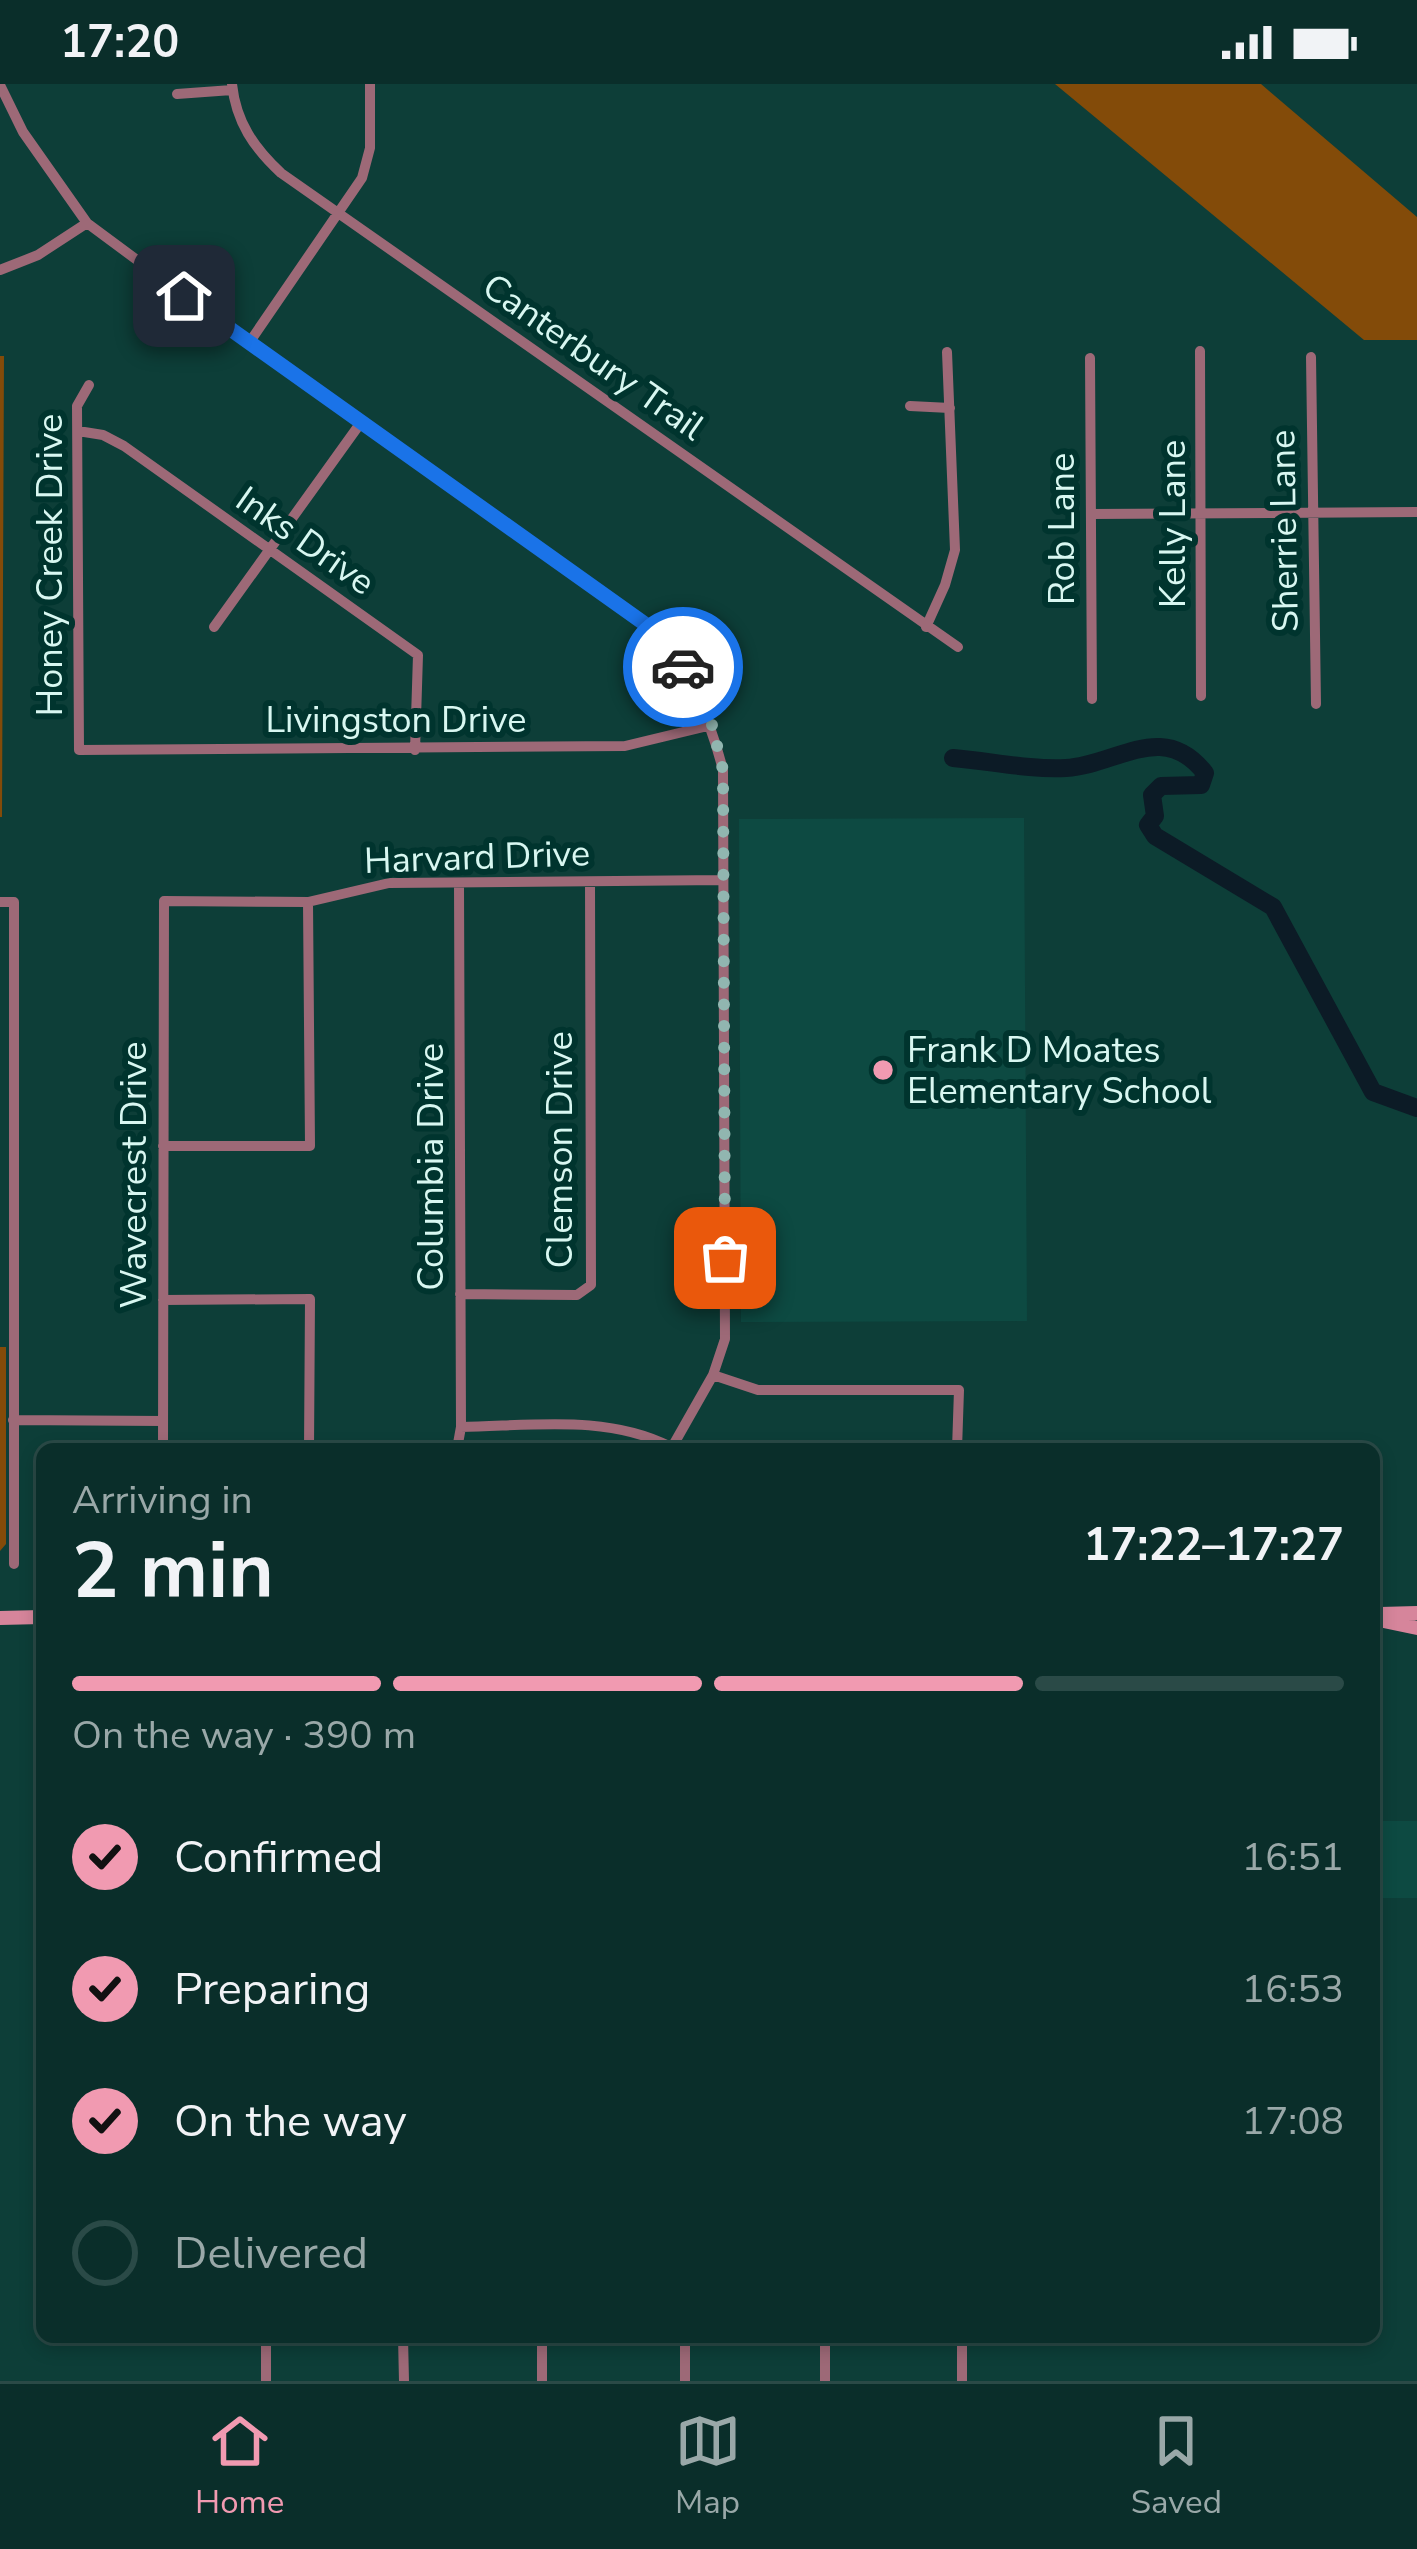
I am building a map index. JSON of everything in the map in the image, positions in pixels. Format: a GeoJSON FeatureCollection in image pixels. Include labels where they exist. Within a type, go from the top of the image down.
{"type":"FeatureCollection","features":[{"type":"Feature","properties":{"kind":"main road"},"geometry":{"type":"LineString","coordinates":[[1380,1616],[1417,1613]]}},
{"type":"Feature","properties":{"kind":"main road"},"geometry":{"type":"LineString","coordinates":[[0,1618],[36,1617]]}},
{"type":"Feature","properties":{"kind":"main road"},"geometry":{"type":"LineString","coordinates":[[1380,1618],[1417,1628]]}},
{"type":"Feature","properties":{"kind":"street"},"geometry":{"type":"LineString","coordinates":[[249,344],[362,178],[370,148],[370,84]]}},
{"type":"Feature","properties":{"kind":"street"},"geometry":{"type":"LineString","coordinates":[[0,86],[23,131],[88,223],[249,344],[652,629],[679,660],[712,725],[723,770],[725,1339],[713,1375],[674,1443]]}},
{"type":"Feature","properties":{"kind":"street"},"geometry":{"type":"LineString","coordinates":[[177,94],[232,87]]}},
{"type":"Feature","properties":{"kind":"street","name":"Canterbury Trail"},"geometry":{"type":"LineString","coordinates":[[232,87],[243,127],[256,150],[339,215],[958,647]]}},
{"type":"Feature","properties":{"kind":"street"},"geometry":{"type":"LineString","coordinates":[[0,270],[38,255],[88,223]]}},
{"type":"Feature","properties":{"kind":"street","name":"Kelly Lane"},"geometry":{"type":"LineString","coordinates":[[1200,351],[1201,696]]}},
{"type":"Feature","properties":{"kind":"street"},"geometry":{"type":"LineString","coordinates":[[926,628],[955,550],[947,352]]}},
{"type":"Feature","properties":{"kind":"street","name":"Sherrie Lane"},"geometry":{"type":"LineString","coordinates":[[1311,357],[1316,704]]}},
{"type":"Feature","properties":{"kind":"street","name":"Rob Lane"},"geometry":{"type":"LineString","coordinates":[[1090,358],[1092,699]]}},
{"type":"Feature","properties":{"kind":"street","name":"Honey Creek Drive"},"geometry":{"type":"LineString","coordinates":[[79,750],[77,406],[89,385]]}},
{"type":"Feature","properties":{"kind":"street"},"geometry":{"type":"LineString","coordinates":[[910,406],[950,408]]}},
{"type":"Feature","properties":{"kind":"street"},"geometry":{"type":"LineString","coordinates":[[214,627],[362,421]]}},
{"type":"Feature","properties":{"kind":"street","name":"Inks Drive"},"geometry":{"type":"LineString","coordinates":[[78,430],[124,446],[418,655],[415,750]]}},
{"type":"Feature","properties":{"kind":"street"},"geometry":{"type":"LineString","coordinates":[[1091,514],[1417,512]]}},
{"type":"Feature","properties":{"kind":"street","name":"Livingston Drive"},"geometry":{"type":"LineString","coordinates":[[79,750],[625,746],[712,725]]}},
{"type":"Feature","properties":{"kind":"street","name":"Harvard Drive"},"geometry":{"type":"LineString","coordinates":[[164,901],[308,902],[389,884],[723,880]]}},
{"type":"Feature","properties":{"kind":"street","name":"Clemson Drive"},"geometry":{"type":"LineString","coordinates":[[460,1294],[577,1295],[591,1285],[590,882]]}},
{"type":"Feature","properties":{"kind":"street","name":"Columbia Drive"},"geometry":{"type":"LineString","coordinates":[[459,884],[459,1443]]}},
{"type":"Feature","properties":{"kind":"street","name":"Wavecrest Drive"},"geometry":{"type":"LineString","coordinates":[[163,1443],[164,901]]}},
{"type":"Feature","properties":{"kind":"street"},"geometry":{"type":"LineString","coordinates":[[0,902],[14,902],[6,1338],[13,1420],[14,1564]]}},
{"type":"Feature","properties":{"kind":"street"},"geometry":{"type":"LineString","coordinates":[[163,1146],[310,1146],[308,902]]}},
{"type":"Feature","properties":{"kind":"street"},"geometry":{"type":"LineString","coordinates":[[163,1300],[310,1299],[310,1443]]}},
{"type":"Feature","properties":{"kind":"street"},"geometry":{"type":"LineString","coordinates":[[713,1375],[758,1390],[959,1390],[957,1443]]}},
{"type":"Feature","properties":{"kind":"street"},"geometry":{"type":"LineString","coordinates":[[13,1420],[163,1421]]}},
{"type":"Feature","properties":{"kind":"street"},"geometry":{"type":"LineString","coordinates":[[461,1427],[610,1425],[645,1433],[662,1443]]}},
{"type":"Feature","properties":{"kind":"street"},"geometry":{"type":"LineString","coordinates":[[266,2343],[266,2381]]}},
{"type":"Feature","properties":{"kind":"street"},"geometry":{"type":"LineString","coordinates":[[403,2343],[404,2381]]}},
{"type":"Feature","properties":{"kind":"street"},"geometry":{"type":"LineString","coordinates":[[542,2343],[542,2381]]}},
{"type":"Feature","properties":{"kind":"street"},"geometry":{"type":"LineString","coordinates":[[685,2343],[685,2381]]}},
{"type":"Feature","properties":{"kind":"street"},"geometry":{"type":"LineString","coordinates":[[825,2343],[825,2381]]}},
{"type":"Feature","properties":{"kind":"street"},"geometry":{"type":"LineString","coordinates":[[962,2343],[962,2381]]}},
{"type":"Feature","properties":{"kind":"shaded area"},"geometry":{"type":"Polygon","coordinates":[[[1055,84],[1261,84],[1417,217],[1417,340],[1364,340],[1055,84]]]}},
{"type":"Feature","properties":{"kind":"shaded area"},"geometry":{"type":"Polygon","coordinates":[[[0,356],[4,356],[2,817],[0,817],[0,356]]]}},
{"type":"Feature","properties":{"kind":"shaded area","name":"Frank D Moates Elementary School"},"geometry":{"type":"Polygon","coordinates":[[[1024,818],[1027,1321],[741,1322],[739,819],[1024,818]]]}},
{"type":"Feature","properties":{"kind":"shaded area"},"geometry":{"type":"Polygon","coordinates":[[[0,1347],[6,1347],[6,1544],[0,1551],[0,1347]]]}},
{"type":"Feature","properties":{"kind":"shaded area"},"geometry":{"type":"Polygon","coordinates":[[[1380,1821],[1417,1821],[1417,1898],[1380,1898],[1380,1821]]]}},
{"type":"Feature","properties":{"kind":"waterway"},"geometry":{"type":"LineString","coordinates":[[953,758],[1066,768],[1156,747],[1189,757],[1205,773],[1201,785],[1161,786],[1152,795],[1155,816],[1148,825],[1155,836],[1273,907],[1373,1092],[1417,1108]]}},
{"type":"Feature","properties":{"kind":"way so far"},"geometry":{"type":"LineString","coordinates":[[683,667],[712,725],[723,770],[725,1258]]}},
{"type":"Feature","properties":{"kind":"place","name":"Frank D Moates Elementary School"},"geometry":{"type":"Point","coordinates":[883,1070]}},
{"type":"Feature","properties":{"kind":"route"},"geometry":{"type":"LineString","coordinates":[[184,296],[652,629],[683,667]]}}]}
